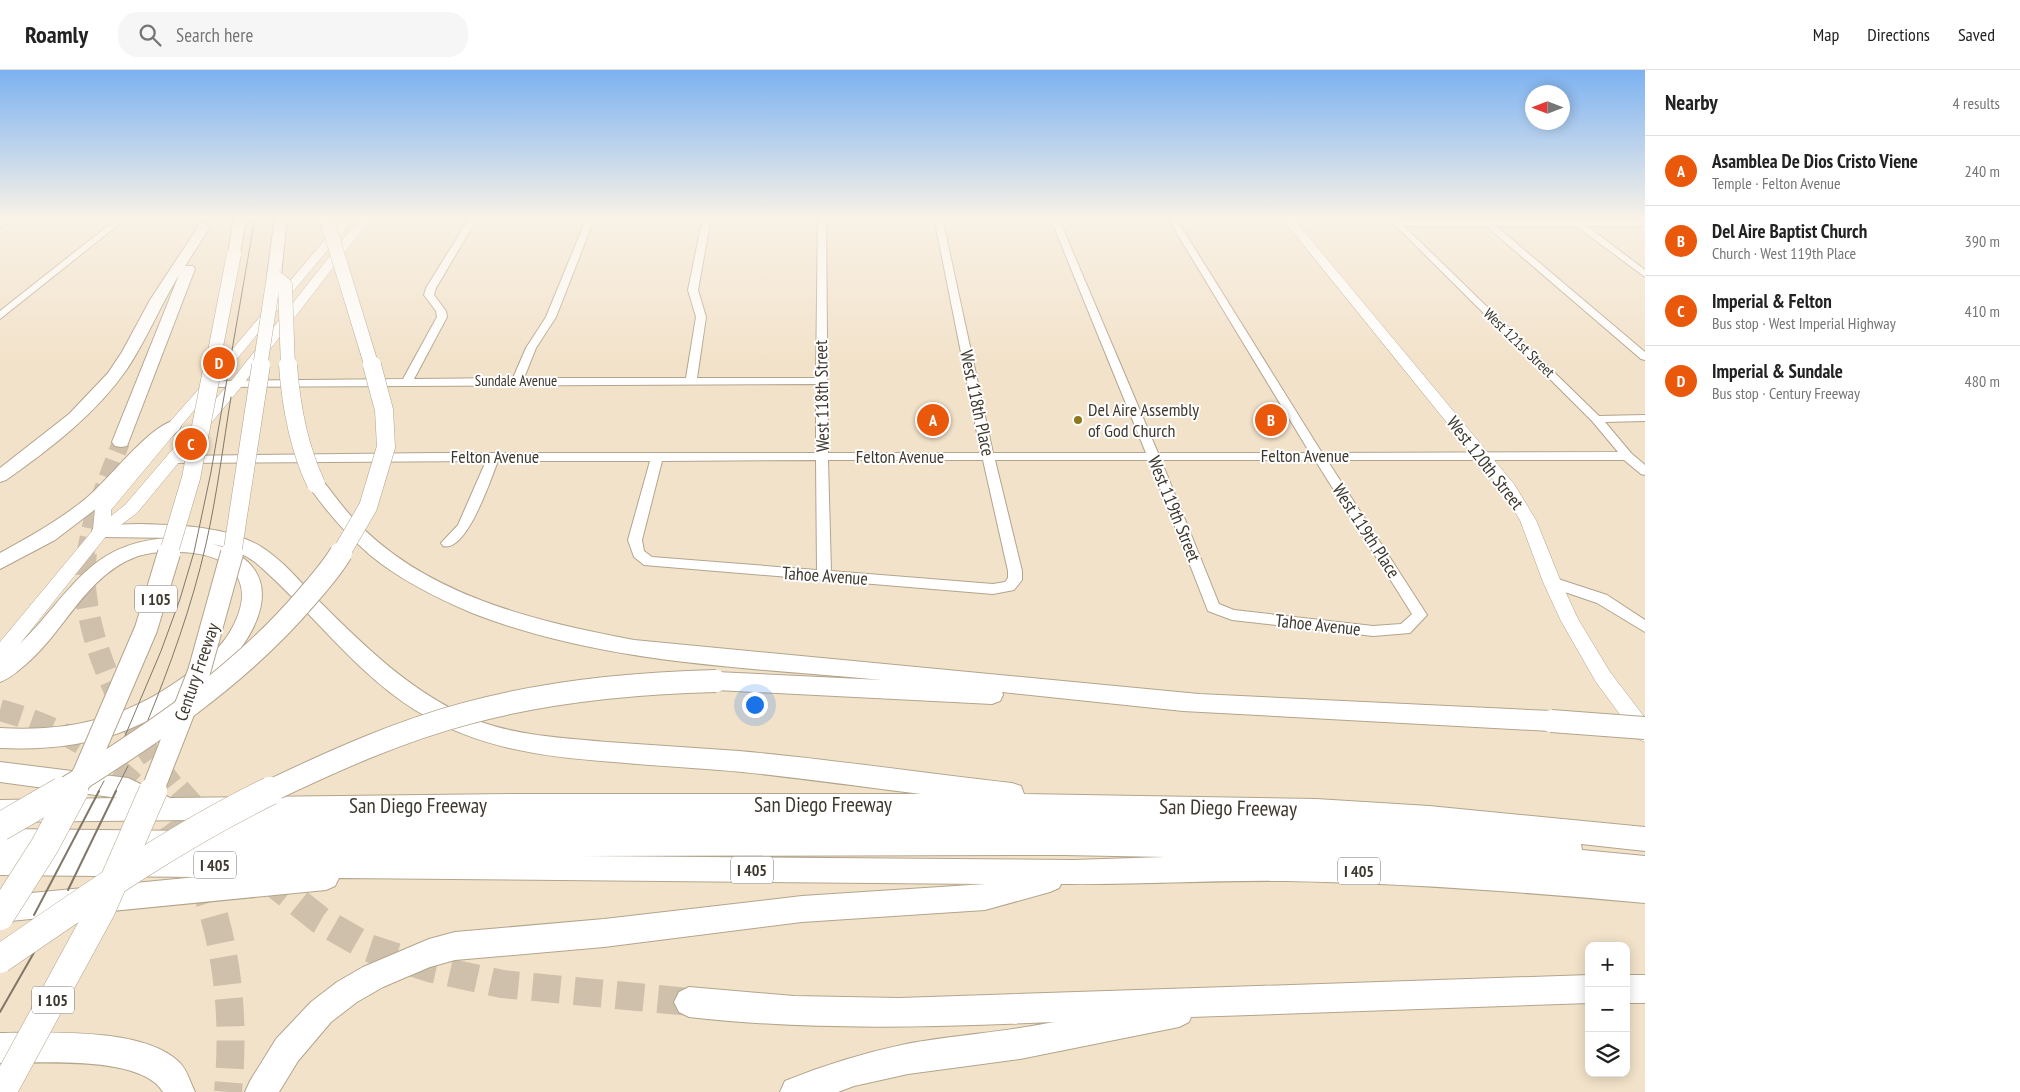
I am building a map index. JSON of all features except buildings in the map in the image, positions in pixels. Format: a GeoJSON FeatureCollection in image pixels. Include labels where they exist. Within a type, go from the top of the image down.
{"type":"FeatureCollection","features":[{"type":"Feature","properties":{"kind":"highway"},"geometry":{"type":"LineString","coordinates":[[0,476],[72,421],[114,376],[130,352],[151,310],[179,265]]}},
{"type":"Feature","properties":{"kind":"highway"},"geometry":{"type":"LineString","coordinates":[[121,442],[190,265]]}},
{"type":"Feature","properties":{"kind":"highway","name":"I 105"},"geometry":{"type":"LineString","coordinates":[[0,916],[44,847],[85,771],[146,628],[192,478],[232,265]]}},
{"type":"Feature","properties":{"kind":"highway","name":"Century Freeway"},"geometry":{"type":"LineString","coordinates":[[2,1092],[102,908],[178,729],[202,663],[222,595],[237,529],[259,365],[275,265]]}},
{"type":"Feature","properties":{"kind":"highway"},"geometry":{"type":"LineString","coordinates":[[0,827],[73,785],[130,749],[195,702],[246,659],[294,612],[313,590],[331,567],[363,516],[371,500],[386,446],[385,413],[341,265]]}},
{"type":"Feature","properties":{"kind":"highway"},"geometry":{"type":"LineString","coordinates":[[274,276],[285,285],[295,425],[304,460],[323,494],[345,523],[367,543],[407,572],[428,584],[463,600],[532,626],[601,643],[634,648],[1197,702]]}},
{"type":"Feature","properties":{"kind":"highway"},"geometry":{"type":"LineString","coordinates":[[0,562],[63,525],[91,504],[109,488],[145,449],[174,426]]}},
{"type":"Feature","properties":{"kind":"highway"},"geometry":{"type":"LineString","coordinates":[[101,531],[191,532],[225,538],[253,551],[396,686],[418,701],[464,725],[506,739],[560,748],[743,762],[1101,805]]}},
{"type":"Feature","properties":{"kind":"highway"},"geometry":{"type":"LineString","coordinates":[[0,673],[29,649],[87,579],[112,560],[127,554],[143,548],[164,545],[201,547],[231,558],[241,565],[249,576],[253,594],[250,613],[239,635],[219,660],[204,674],[146,711],[99,730],[52,739],[6,738]]}},
{"type":"Feature","properties":{"kind":"highway"},"geometry":{"type":"LineString","coordinates":[[0,960],[75,906],[168,847],[222,815],[349,753],[432,724],[542,696],[631,684],[716,681],[914,692],[1197,702],[1551,721],[1645,728]]}},
{"type":"Feature","properties":{"kind":"highway"},"geometry":{"type":"LineString","coordinates":[[0,772],[128,789],[179,808],[215,826],[611,822],[1173,824],[1342,829],[1517,843],[1645,858]]}},
{"type":"Feature","properties":{"kind":"highway","name":"San Diego Freeway"},"geometry":{"type":"LineString","coordinates":[[0,811],[499,805],[1101,805],[1306,810],[1420,816],[1645,838]]}},
{"type":"Feature","properties":{"kind":"highway"},"geometry":{"type":"LineString","coordinates":[[0,841],[368,844],[1064,843],[1337,850],[1610,864],[1645,868]]}},
{"type":"Feature","properties":{"kind":"highway","name":"I 405"},"geometry":{"type":"LineString","coordinates":[[0,863],[1073,872],[1233,868],[1339,870],[1645,890]]}},
{"type":"Feature","properties":{"kind":"highway"},"geometry":{"type":"LineString","coordinates":[[0,909],[431,867]]}},
{"type":"Feature","properties":{"kind":"highway"},"geometry":{"type":"LineString","coordinates":[[261,1092],[287,1050],[321,1012],[347,992],[373,977],[429,953],[455,946],[604,933],[802,909],[985,897],[1073,872]]}},
{"type":"Feature","properties":{"kind":"highway"},"geometry":{"type":"LineString","coordinates":[[18,1092],[102,908]]}},
{"type":"Feature","properties":{"kind":"highway"},"geometry":{"type":"LineString","coordinates":[[689,1002],[777,1010],[899,1013],[1585,989]]}},
{"type":"Feature","properties":{"kind":"highway"},"geometry":{"type":"LineString","coordinates":[[1630,989],[1645,989]]}},
{"type":"Feature","properties":{"kind":"highway"},"geometry":{"type":"LineString","coordinates":[[796,1092],[854,1071],[908,1059],[1020,1044],[1240,1000]]}},
{"type":"Feature","properties":{"kind":"highway"},"geometry":{"type":"LineString","coordinates":[[0,1048],[100,1050],[129,1054],[148,1060],[165,1069],[176,1084],[179,1092]]}},
{"type":"Feature","properties":{"kind":"main road"},"geometry":{"type":"LineString","coordinates":[[101,531],[103,509],[310,265]]}},
{"type":"Feature","properties":{"kind":"main road"},"geometry":{"type":"LineString","coordinates":[[0,655],[101,531],[132,509],[236,384],[330,265]]}},
{"type":"Feature","properties":{"kind":"main road","name":"West 120th Street"},"geometry":{"type":"LineString","coordinates":[[1325,265],[1508,488],[1528,520],[1552,582],[1570,621],[1603,677],[1645,733]]}},
{"type":"Feature","properties":{"kind":"street"},"geometry":{"type":"LineString","coordinates":[[0,316],[64,265]]}},
{"type":"Feature","properties":{"kind":"street"},"geometry":{"type":"LineString","coordinates":[[407,382],[442,317],[441,311],[429,295],[431,288],[445,265]]}},
{"type":"Feature","properties":{"kind":"street"},"geometry":{"type":"LineString","coordinates":[[517,381],[531,348],[551,317],[572,265]]}},
{"type":"Feature","properties":{"kind":"street"},"geometry":{"type":"LineString","coordinates":[[691,381],[701,317],[693,290],[697,265]]}},
{"type":"Feature","properties":{"kind":"street","name":"West 118th Street"},"geometry":{"type":"LineString","coordinates":[[822,265],[821,381],[824,576]]}},
{"type":"Feature","properties":{"kind":"street","name":"West 118th Place"},"geometry":{"type":"LineString","coordinates":[[948,265],[988,457],[1015,571],[1015,580],[1009,586]]}},
{"type":"Feature","properties":{"kind":"street","name":"West 119th Street"},"geometry":{"type":"LineString","coordinates":[[1074,265],[1213,607]]}},
{"type":"Feature","properties":{"kind":"street","name":"West 119th Place"},"geometry":{"type":"LineString","coordinates":[[1200,265],[1318,456],[1420,615]]}},
{"type":"Feature","properties":{"kind":"street","name":"West 121st Street"},"geometry":{"type":"LineString","coordinates":[[1440,265],[1596,418],[1627,456],[1645,471]]}},
{"type":"Feature","properties":{"kind":"street"},"geometry":{"type":"LineString","coordinates":[[1537,265],[1645,357]]}},
{"type":"Feature","properties":{"kind":"street"},"geometry":{"type":"LineString","coordinates":[[1633,265],[1645,274]]}},
{"type":"Feature","properties":{"kind":"street","name":"Sundale Avenue"},"geometry":{"type":"LineString","coordinates":[[211,384],[821,381]]}},
{"type":"Feature","properties":{"kind":"street"},"geometry":{"type":"LineString","coordinates":[[1596,418],[1645,418]]}},
{"type":"Feature","properties":{"kind":"street","name":"Felton Avenue"},"geometry":{"type":"LineString","coordinates":[[172,460],[494,457],[1627,456]]}},
{"type":"Feature","properties":{"kind":"street"},"geometry":{"type":"LineString","coordinates":[[448,544],[464,527],[494,457]]}},
{"type":"Feature","properties":{"kind":"street","name":"Tahoe Avenue"},"geometry":{"type":"LineString","coordinates":[[658,458],[635,540],[635,546],[642,558],[649,562],[993,589],[1009,586]]}},
{"type":"Feature","properties":{"kind":"street"},"geometry":{"type":"LineString","coordinates":[[1552,582],[1602,599],[1645,627]]}},
{"type":"Feature","properties":{"kind":"street","name":"Tahoe Avenue"},"geometry":{"type":"LineString","coordinates":[[1213,607],[1232,615],[1374,632],[1405,629],[1420,615]]}},
{"type":"Feature","properties":{"kind":"tunnel"},"geometry":{"type":"LineString","coordinates":[[85,555],[94,513],[121,442]]}},
{"type":"Feature","properties":{"kind":"tunnel"},"geometry":{"type":"LineString","coordinates":[[86,553],[85,583],[89,615],[98,648],[110,680],[142,741],[178,792]]}},
{"type":"Feature","properties":{"kind":"tunnel"},"geometry":{"type":"LineString","coordinates":[[0,710],[41,724],[77,741],[111,764],[142,791]]}},
{"type":"Feature","properties":{"kind":"tunnel"},"geometry":{"type":"LineString","coordinates":[[142,791],[160,811],[189,850]]}},
{"type":"Feature","properties":{"kind":"tunnel"},"geometry":{"type":"LineString","coordinates":[[177,791],[200,817]]}},
{"type":"Feature","properties":{"kind":"tunnel"},"geometry":{"type":"LineString","coordinates":[[201,876],[218,929],[227,983],[231,1037],[228,1092]]}},
{"type":"Feature","properties":{"kind":"tunnel"},"geometry":{"type":"LineString","coordinates":[[266,877],[320,920],[369,948],[429,968],[502,984],[689,1002]]}},
{"type":"Feature","properties":{"kind":"tram line"},"geometry":{"type":"LineString","coordinates":[[122,743],[161,651],[180,599],[194,552],[211,472],[247,265]]}},
{"type":"Feature","properties":{"kind":"tram line"},"geometry":{"type":"LineString","coordinates":[[146,725],[180,636],[206,544],[231,397]]}},
{"type":"Feature","properties":{"kind":"tram line"},"geometry":{"type":"LineString","coordinates":[[115,792],[128,766]]}},
{"type":"Feature","properties":{"kind":"tram line"},"geometry":{"type":"LineString","coordinates":[[98,792],[104,781]]}},
{"type":"Feature","properties":{"kind":"tram line"},"geometry":{"type":"LineString","coordinates":[[34,915],[99,791]]}},
{"type":"Feature","properties":{"kind":"tram line"},"geometry":{"type":"LineString","coordinates":[[68,890],[116,791]]}},
{"type":"Feature","properties":{"kind":"tram line"},"geometry":{"type":"LineString","coordinates":[[0,1012],[40,942]]}},
{"type":"Feature","properties":{"kind":"place","name":"Imperial & Sundale"},"geometry":{"type":"Point","coordinates":[219,363]}},
{"type":"Feature","properties":{"kind":"place","name":"Asamblea De Dios Cristo Viene"},"geometry":{"type":"Point","coordinates":[933,420]}},
{"type":"Feature","properties":{"kind":"place","name":"Del Aire Assembly of God Church"},"geometry":{"type":"Point","coordinates":[1078,420]}},
{"type":"Feature","properties":{"kind":"place","name":"Del Aire Baptist Church"},"geometry":{"type":"Point","coordinates":[1271,420]}},
{"type":"Feature","properties":{"kind":"place","name":"Imperial & Felton"},"geometry":{"type":"Point","coordinates":[191,444]}}]}
